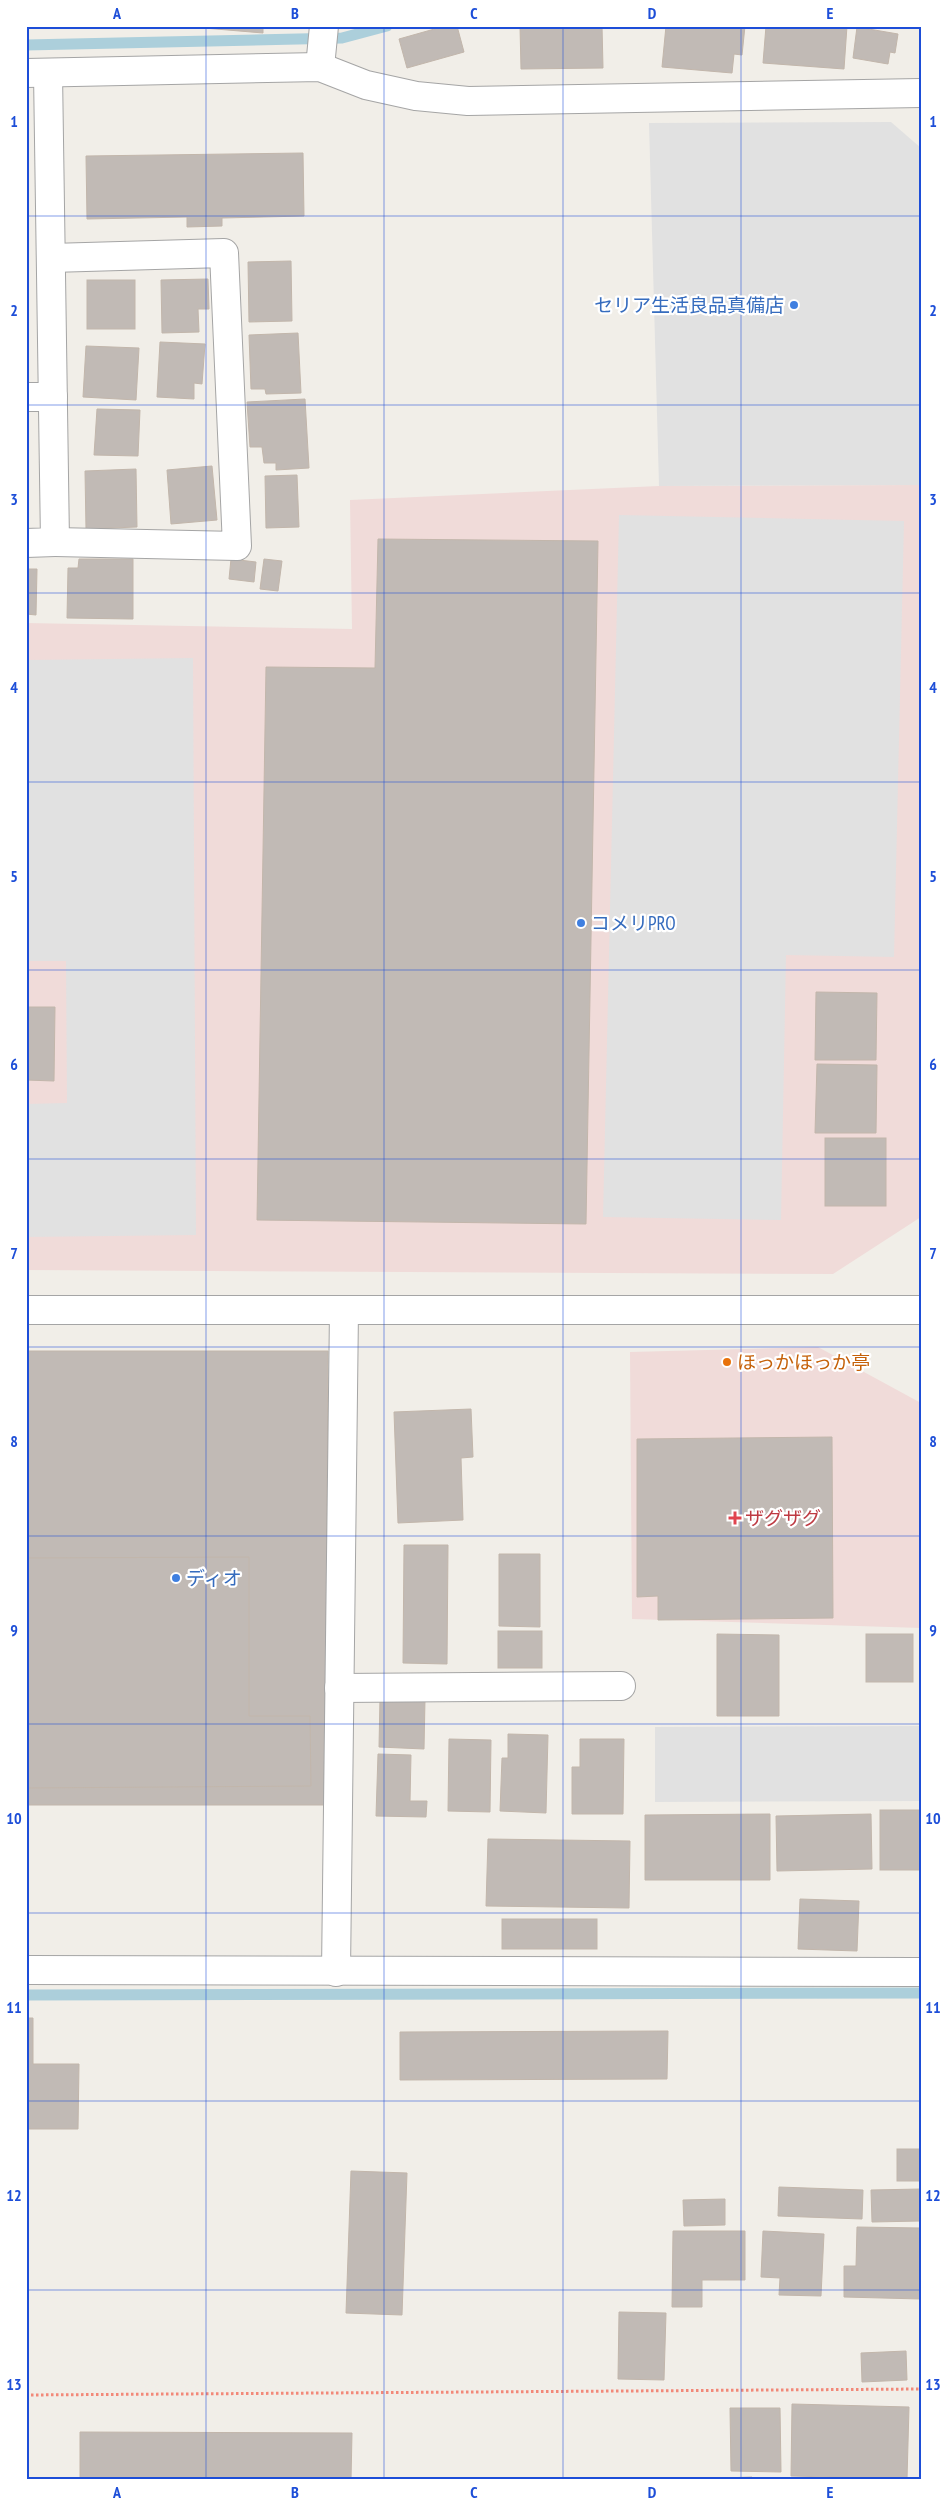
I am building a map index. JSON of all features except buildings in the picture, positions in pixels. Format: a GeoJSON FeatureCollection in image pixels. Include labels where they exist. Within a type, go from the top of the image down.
{"type":"FeatureCollection","features":[{"type":"Feature","properties":{"kind":"street"},"geometry":{"type":"LineString","coordinates":[[55,542],[51,258],[38,169],[37,73],[322,43],[366,85],[416,96],[468,101],[921,93]]}},
{"type":"Feature","properties":{"kind":"street"},"geometry":{"type":"LineString","coordinates":[[26,542],[236,546],[224,252],[51,258]]}},
{"type":"Feature","properties":{"kind":"street"},"geometry":{"type":"LineString","coordinates":[[26,398],[53,397]]}},
{"type":"Feature","properties":{"kind":"street"},"geometry":{"type":"LineString","coordinates":[[26,1310],[921,1310]]}},
{"type":"Feature","properties":{"kind":"street"},"geometry":{"type":"LineString","coordinates":[[336,1972],[344,1310]]}},
{"type":"Feature","properties":{"kind":"street"},"geometry":{"type":"LineString","coordinates":[[339,1688],[621,1686]]}},
{"type":"Feature","properties":{"kind":"street"},"geometry":{"type":"LineString","coordinates":[[26,1970],[921,1972]]}},
{"type":"Feature","properties":{"kind":"path"},"geometry":{"type":"LineString","coordinates":[[26,2395],[921,2389]]}},
{"type":"Feature","properties":{"kind":"shaded area"},"geometry":{"type":"Polygon","coordinates":[[[891,122],[921,148],[921,485],[659,486],[649,123],[891,122]]]}},
{"type":"Feature","properties":{"kind":"shaded area","name":"コメリPRO"},"geometry":{"type":"Polygon","coordinates":[[[921,485],[921,1217],[833,1274],[26,1270],[26,623],[352,629],[350,500],[659,486],[921,485]]]}},
{"type":"Feature","properties":{"kind":"shaded area"},"geometry":{"type":"Polygon","coordinates":[[[619,515],[904,521],[894,957],[786,955],[781,1220],[603,1217],[619,515]]]}},
{"type":"Feature","properties":{"kind":"shaded area"},"geometry":{"type":"Polygon","coordinates":[[[193,658],[196,1235],[26,1237],[26,1104],[67,1103],[66,961],[26,961],[26,660],[193,658]]]}},
{"type":"Feature","properties":{"kind":"shaded area"},"geometry":{"type":"Polygon","coordinates":[[[818,1347],[921,1403],[921,1628],[632,1619],[630,1352],[818,1347]]]}},
{"type":"Feature","properties":{"kind":"shaded area"},"geometry":{"type":"Polygon","coordinates":[[[921,1726],[921,1801],[655,1802],[655,1727],[921,1726]]]}},
{"type":"Feature","properties":{"kind":"waterway"},"geometry":{"type":"LineString","coordinates":[[26,45],[342,38],[387,26]]}},
{"type":"Feature","properties":{"kind":"waterway"},"geometry":{"type":"LineString","coordinates":[[26,1995],[921,1993]]}},
{"type":"Feature","properties":{"kind":"place","name":"セリア生活良品真備店"},"geometry":{"type":"Point","coordinates":[794,305]}},
{"type":"Feature","properties":{"kind":"place","name":"コメリPRO"},"geometry":{"type":"Point","coordinates":[581,923]}},
{"type":"Feature","properties":{"kind":"place","name":"ほっかほっか亭"},"geometry":{"type":"Point","coordinates":[727,1362]}},
{"type":"Feature","properties":{"kind":"place","name":"ザグザグ"},"geometry":{"type":"Point","coordinates":[735,1518]}},
{"type":"Feature","properties":{"kind":"place","name":"ディオ"},"geometry":{"type":"Point","coordinates":[176,1578]}}]}
